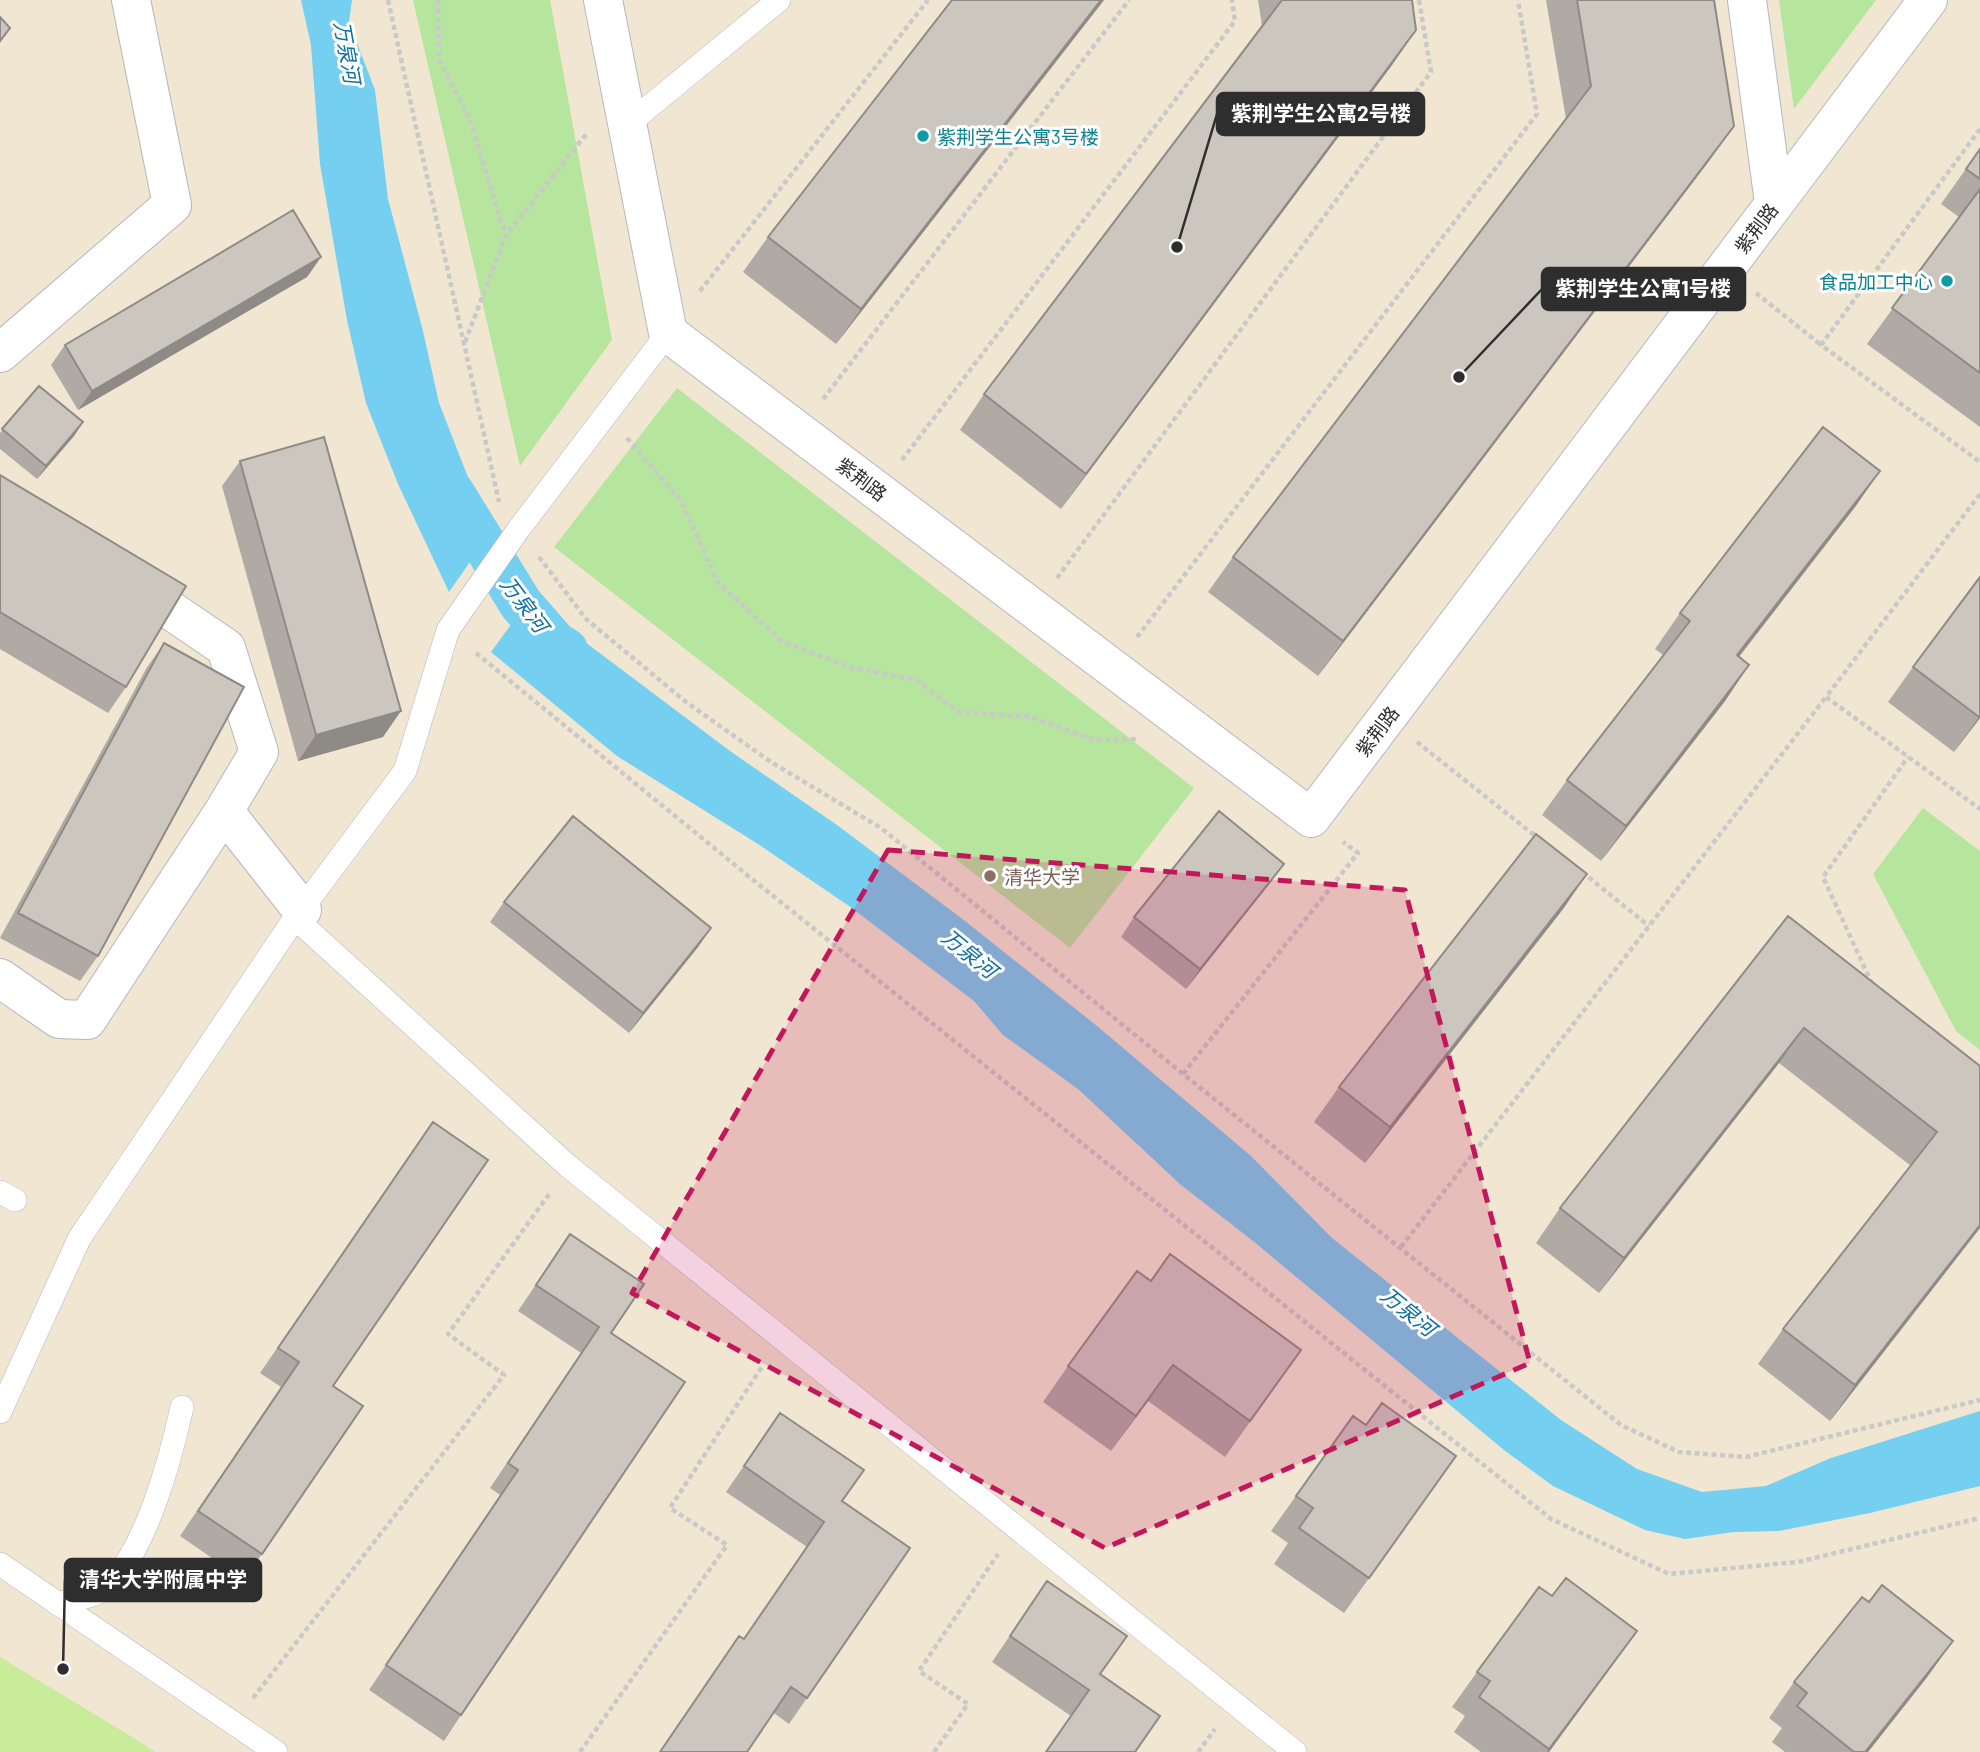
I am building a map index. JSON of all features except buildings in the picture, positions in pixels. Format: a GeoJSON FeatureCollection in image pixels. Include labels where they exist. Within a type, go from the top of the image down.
{"type":"FeatureCollection","features":[{"type":"Feature","properties":{"kind":"street"},"geometry":{"type":"LineString","coordinates":[[0,353],[172,205],[131,0]]}},
{"type":"Feature","properties":{"kind":"street"},"geometry":{"type":"LineString","coordinates":[[603,0],[668,333]]}},
{"type":"Feature","properties":{"kind":"street"},"geometry":{"type":"LineString","coordinates":[[1747,0],[1774,203]]}},
{"type":"Feature","properties":{"kind":"street","name":"紫荆路"},"geometry":{"type":"LineString","coordinates":[[668,333],[1311,818],[1928,0]]}},
{"type":"Feature","properties":{"kind":"street"},"geometry":{"type":"LineString","coordinates":[[0,978],[59,1020],[87,1020],[224,811],[259,752],[226,648],[102,564]]}},
{"type":"Feature","properties":{"kind":"street"},"geometry":{"type":"LineString","coordinates":[[224,811],[298,914]]}},
{"type":"Feature","properties":{"kind":"lane"},"geometry":{"type":"LineString","coordinates":[[624,107],[779,0]]}},
{"type":"Feature","properties":{"kind":"lane"},"geometry":{"type":"LineString","coordinates":[[0,1412],[79,1238],[298,914],[405,771],[448,630],[518,530],[668,333]]}},
{"type":"Feature","properties":{"kind":"lane"},"geometry":{"type":"LineString","coordinates":[[298,914],[568,1166],[1295,1752]]}},
{"type":"Feature","properties":{"kind":"lane"},"geometry":{"type":"LineString","coordinates":[[58,1604],[103,1591],[125,1566],[155,1503],[172,1454],[182,1407]]}},
{"type":"Feature","properties":{"kind":"lane"},"geometry":{"type":"LineString","coordinates":[[0,1564],[276,1752]]}},
{"type":"Feature","properties":{"kind":"path"},"geometry":{"type":"LineString","coordinates":[[388,0],[500,507],[586,619],[686,702],[771,762],[881,828],[1621,1425],[1679,1452],[1746,1457],[1980,1401]]}},
{"type":"Feature","properties":{"kind":"path"},"geometry":{"type":"LineString","coordinates":[[438,0],[439,58],[470,120],[506,234]]}},
{"type":"Feature","properties":{"kind":"path"},"geometry":{"type":"LineString","coordinates":[[668,333],[928,0]]}},
{"type":"Feature","properties":{"kind":"path"},"geometry":{"type":"LineString","coordinates":[[798,431],[1129,0]]}},
{"type":"Feature","properties":{"kind":"path"},"geometry":{"type":"LineString","coordinates":[[878,492],[1236,21],[1232,0]]}},
{"type":"Feature","properties":{"kind":"path"},"geometry":{"type":"LineString","coordinates":[[1034,609],[1431,72],[1419,0]]}},
{"type":"Feature","properties":{"kind":"path"},"geometry":{"type":"LineString","coordinates":[[1113,668],[1537,114],[1518,0]]}},
{"type":"Feature","properties":{"kind":"path"},"geometry":{"type":"LineString","coordinates":[[464,345],[506,234],[624,107]]}},
{"type":"Feature","properties":{"kind":"path"},"geometry":{"type":"LineString","coordinates":[[1821,345],[1980,129]]}},
{"type":"Feature","properties":{"kind":"path"},"geometry":{"type":"LineString","coordinates":[[1726,268],[1821,345],[1980,462]]}},
{"type":"Feature","properties":{"kind":"path"},"geometry":{"type":"LineString","coordinates":[[606,414],[681,501],[718,583],[783,642],[850,667],[916,680],[959,712],[1031,717],[1095,740],[1205,738]]}},
{"type":"Feature","properties":{"kind":"path"},"geometry":{"type":"LineString","coordinates":[[1401,1247],[1826,698],[1980,494]]}},
{"type":"Feature","properties":{"kind":"path"},"geometry":{"type":"LineString","coordinates":[[448,630],[785,905],[1551,1520],[1669,1574],[1798,1562],[1980,1518]]}},
{"type":"Feature","properties":{"kind":"path"},"geometry":{"type":"LineString","coordinates":[[1826,698],[1980,808]]}},
{"type":"Feature","properties":{"kind":"path"},"geometry":{"type":"LineString","coordinates":[[1387,717],[1540,839]]}},
{"type":"Feature","properties":{"kind":"path"},"geometry":{"type":"LineString","coordinates":[[1874,990],[1823,877],[1909,757]]}},
{"type":"Feature","properties":{"kind":"path"},"geometry":{"type":"LineString","coordinates":[[1183,1074],[1358,853],[1311,818]]}},
{"type":"Feature","properties":{"kind":"path"},"geometry":{"type":"LineString","coordinates":[[1573,865],[1649,926]]}},
{"type":"Feature","properties":{"kind":"path"},"geometry":{"type":"LineString","coordinates":[[233,1723],[504,1375],[448,1335],[568,1166]]}},
{"type":"Feature","properties":{"kind":"path"},"geometry":{"type":"LineString","coordinates":[[580,1752],[727,1545],[670,1508],[781,1338]]}},
{"type":"Feature","properties":{"kind":"path"},"geometry":{"type":"LineString","coordinates":[[934,1752],[968,1704],[919,1671],[1016,1527]]}},
{"type":"Feature","properties":{"kind":"highlighted area"},"geometry":{"type":"Polygon","coordinates":[[[888,850],[1405,890],[1530,1363],[1105,1548],[632,1293],[888,850]]]}},
{"type":"Feature","properties":{"kind":"shaded area","name":"清华大学"},"geometry":{"type":"Polygon","coordinates":[[[0,0],[1980,0],[1980,1752],[0,1752],[0,0]]]}},
{"type":"Feature","properties":{"kind":"green space"},"geometry":{"type":"Polygon","coordinates":[[[413,0],[550,0],[612,340],[520,466],[413,0]]]}},
{"type":"Feature","properties":{"kind":"green space"},"geometry":{"type":"Polygon","coordinates":[[[1779,0],[1876,0],[1794,109],[1779,0]]]}},
{"type":"Feature","properties":{"kind":"green space"},"geometry":{"type":"Polygon","coordinates":[[[677,388],[1194,788],[1070,948],[554,547],[677,388]]]}},
{"type":"Feature","properties":{"kind":"green space"},"geometry":{"type":"Polygon","coordinates":[[[1923,808],[1980,851],[1980,1050],[1956,1031],[1873,874],[1923,808]]]}},
{"type":"Feature","properties":{"kind":"green space"},"geometry":{"type":"Polygon","coordinates":[[[0,1657],[137,1740],[155,1752],[0,1752],[0,1657]]]}},
{"type":"Feature","properties":{"kind":"water"},"geometry":{"type":"Polygon","coordinates":[[[301,0],[352,0],[349,22],[375,90],[388,199],[439,403],[488,536],[449,592],[398,484],[366,403],[347,320],[320,164],[311,45],[301,0]]]}},
{"type":"Feature","properties":{"kind":"water"},"geometry":{"type":"Polygon","coordinates":[[[529,600],[730,751],[837,825],[965,921],[1097,1026],[1251,1156],[1332,1238],[1561,1420],[1637,1469],[1702,1492],[1766,1486],[1831,1458],[1980,1411],[1980,1486],[1870,1513],[1779,1531],[1734,1532],[1685,1539],[1645,1530],[1553,1486],[1504,1450],[1253,1241],[1181,1185],[1078,1089],[1003,1035],[974,1001],[849,906],[758,844],[617,756],[491,652],[529,600]]]}},
{"type":"Feature","properties":{"kind":"waterway","name":"万泉河"},"geometry":{"type":"LineString","coordinates":[[452,492],[521,604],[555,643],[566,650]]}},
{"type":"Feature","properties":{"kind":"place","name":"紫荆学生公寓3号楼"},"geometry":{"type":"Point","coordinates":[923,136]}},
{"type":"Feature","properties":{"kind":"place","name":"紫荆学生公寓2号楼"},"geometry":{"type":"Point","coordinates":[1177,247]}},
{"type":"Feature","properties":{"kind":"place","name":"食品加工中心"},"geometry":{"type":"Point","coordinates":[1947,281]}},
{"type":"Feature","properties":{"kind":"place","name":"紫荆学生公寓1号楼"},"geometry":{"type":"Point","coordinates":[1459,377]}},
{"type":"Feature","properties":{"kind":"place","name":"清华大学"},"geometry":{"type":"Point","coordinates":[990,876]}},
{"type":"Feature","properties":{"kind":"place","name":"清华大学附属中学"},"geometry":{"type":"Point","coordinates":[63,1669]}}]}
